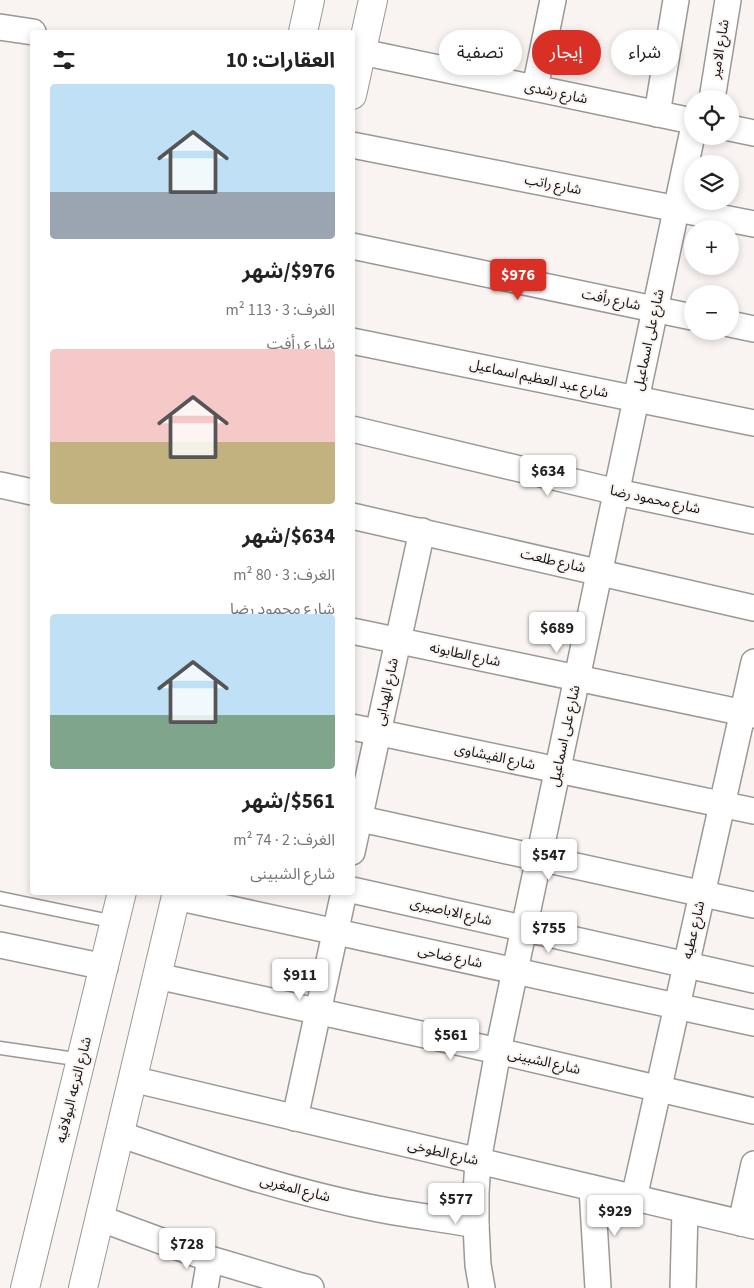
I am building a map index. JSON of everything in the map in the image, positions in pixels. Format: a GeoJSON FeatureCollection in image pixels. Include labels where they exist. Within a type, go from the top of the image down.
{"type":"FeatureCollection","features":[{"type":"Feature","properties":{"kind":"street"},"geometry":{"type":"LineString","coordinates":[[303,30],[310,0]]}},
{"type":"Feature","properties":{"kind":"street"},"geometry":{"type":"LineString","coordinates":[[355,82],[373,0]]}},
{"type":"Feature","properties":{"kind":"street"},"geometry":{"type":"LineString","coordinates":[[535,88],[553,0]]}},
{"type":"Feature","properties":{"kind":"street"},"geometry":{"type":"LineString","coordinates":[[658,114],[676,0]]}},
{"type":"Feature","properties":{"kind":"street","name":"شارع الامير"},"geometry":{"type":"LineString","coordinates":[[713,90],[728,0]]}},
{"type":"Feature","properties":{"kind":"street"},"geometry":{"type":"LineString","coordinates":[[0,27],[30,32]]}},
{"type":"Feature","properties":{"kind":"street","name":"شارع رشدى"},"geometry":{"type":"LineString","coordinates":[[362,52],[684,119]]}},
{"type":"Feature","properties":{"kind":"street"},"geometry":{"type":"LineString","coordinates":[[739,130],[754,133]]}},
{"type":"Feature","properties":{"kind":"street","name":"شارع على اسماعيل"},"geometry":{"type":"LineString","coordinates":[[482,1288],[478,1266],[476,1224],[478,1161],[498,1051],[690,145]]}},
{"type":"Feature","properties":{"kind":"street","name":"شارع راتب"},"geometry":{"type":"LineString","coordinates":[[355,146],[754,224]]}},
{"type":"Feature","properties":{"kind":"street","name":"شارع رأفت"},"geometry":{"type":"LineString","coordinates":[[355,247],[684,315]]}},
{"type":"Feature","properties":{"kind":"street"},"geometry":{"type":"LineString","coordinates":[[739,326],[754,329]]}},
{"type":"Feature","properties":{"kind":"street","name":"شارع عبد العظيم اسماعيل"},"geometry":{"type":"LineString","coordinates":[[355,342],[754,423]]}},
{"type":"Feature","properties":{"kind":"street","name":"شارع محمود رضا"},"geometry":{"type":"LineString","coordinates":[[355,430],[617,492],[754,521]]}},
{"type":"Feature","properties":{"kind":"street"},"geometry":{"type":"LineString","coordinates":[[0,485],[30,492]]}},
{"type":"Feature","properties":{"kind":"street","name":"شارع طلعت"},"geometry":{"type":"LineString","coordinates":[[355,517],[754,608]]}},
{"type":"Feature","properties":{"kind":"street","name":"شارع الهدابى"},"geometry":{"type":"LineString","coordinates":[[356,818],[378,733],[422,531]]}},
{"type":"Feature","properties":{"kind":"street","name":"شارع الطابونه"},"geometry":{"type":"LineString","coordinates":[[355,632],[748,714]]}},
{"type":"Feature","properties":{"kind":"street","name":"شارع عطيه"},"geometry":{"type":"LineString","coordinates":[[634,1198],[722,805],[748,714],[754,662]]}},
{"type":"Feature","properties":{"kind":"street","name":"شارع الفيشاوى"},"geometry":{"type":"LineString","coordinates":[[355,728],[754,812]]}},
{"type":"Feature","properties":{"kind":"street"},"geometry":{"type":"LineString","coordinates":[[356,818],[754,905]]}},
{"type":"Feature","properties":{"kind":"street","name":"شارع الاباصيرى"},"geometry":{"type":"LineString","coordinates":[[355,891],[754,980]]}},
{"type":"Feature","properties":{"kind":"street","name":"شارع الترعه البولاقيه"},"geometry":{"type":"LineString","coordinates":[[25,1288],[121,895]]}},
{"type":"Feature","properties":{"kind":"street"},"geometry":{"type":"LineString","coordinates":[[83,1288],[176,895]]}},
{"type":"Feature","properties":{"kind":"street","name":"شارع ضاحى"},"geometry":{"type":"LineString","coordinates":[[176,895],[754,1023]]}},
{"type":"Feature","properties":{"kind":"street"},"geometry":{"type":"LineString","coordinates":[[295,1118],[343,895]]}},
{"type":"Feature","properties":{"kind":"street"},"geometry":{"type":"LineString","coordinates":[[0,944],[105,967]]}},
{"type":"Feature","properties":{"kind":"street","name":"شارع الشبينى"},"geometry":{"type":"LineString","coordinates":[[157,976],[498,1051],[754,1111]]}},
{"type":"Feature","properties":{"kind":"street","name":"شارع الطوخى"},"geometry":{"type":"LineString","coordinates":[[132,1080],[748,1224]]}},
{"type":"Feature","properties":{"kind":"street","name":"شارع المغربى"},"geometry":{"type":"LineString","coordinates":[[120,1134],[203,1163],[290,1188],[377,1209],[476,1224]]}},
{"type":"Feature","properties":{"kind":"street"},"geometry":{"type":"LineString","coordinates":[[748,1224],[754,1164]]}},
{"type":"Feature","properties":{"kind":"street"},"geometry":{"type":"LineString","coordinates":[[592,1188],[598,1288]]}},
{"type":"Feature","properties":{"kind":"street"},"geometry":{"type":"LineString","coordinates":[[683,1288],[685,1210]]}},
{"type":"Feature","properties":{"kind":"street"},"geometry":{"type":"LineString","coordinates":[[99,1218],[210,1259],[304,1287]]}},
{"type":"Feature","properties":{"kind":"street"},"geometry":{"type":"LineString","coordinates":[[205,1288],[210,1259]]}},
{"type":"Feature","properties":{"kind":"lane"},"geometry":{"type":"LineString","coordinates":[[0,898],[116,922]]}},
{"type":"Feature","properties":{"kind":"lane"},"geometry":{"type":"LineString","coordinates":[[0,1048],[82,1060]]}}]}
